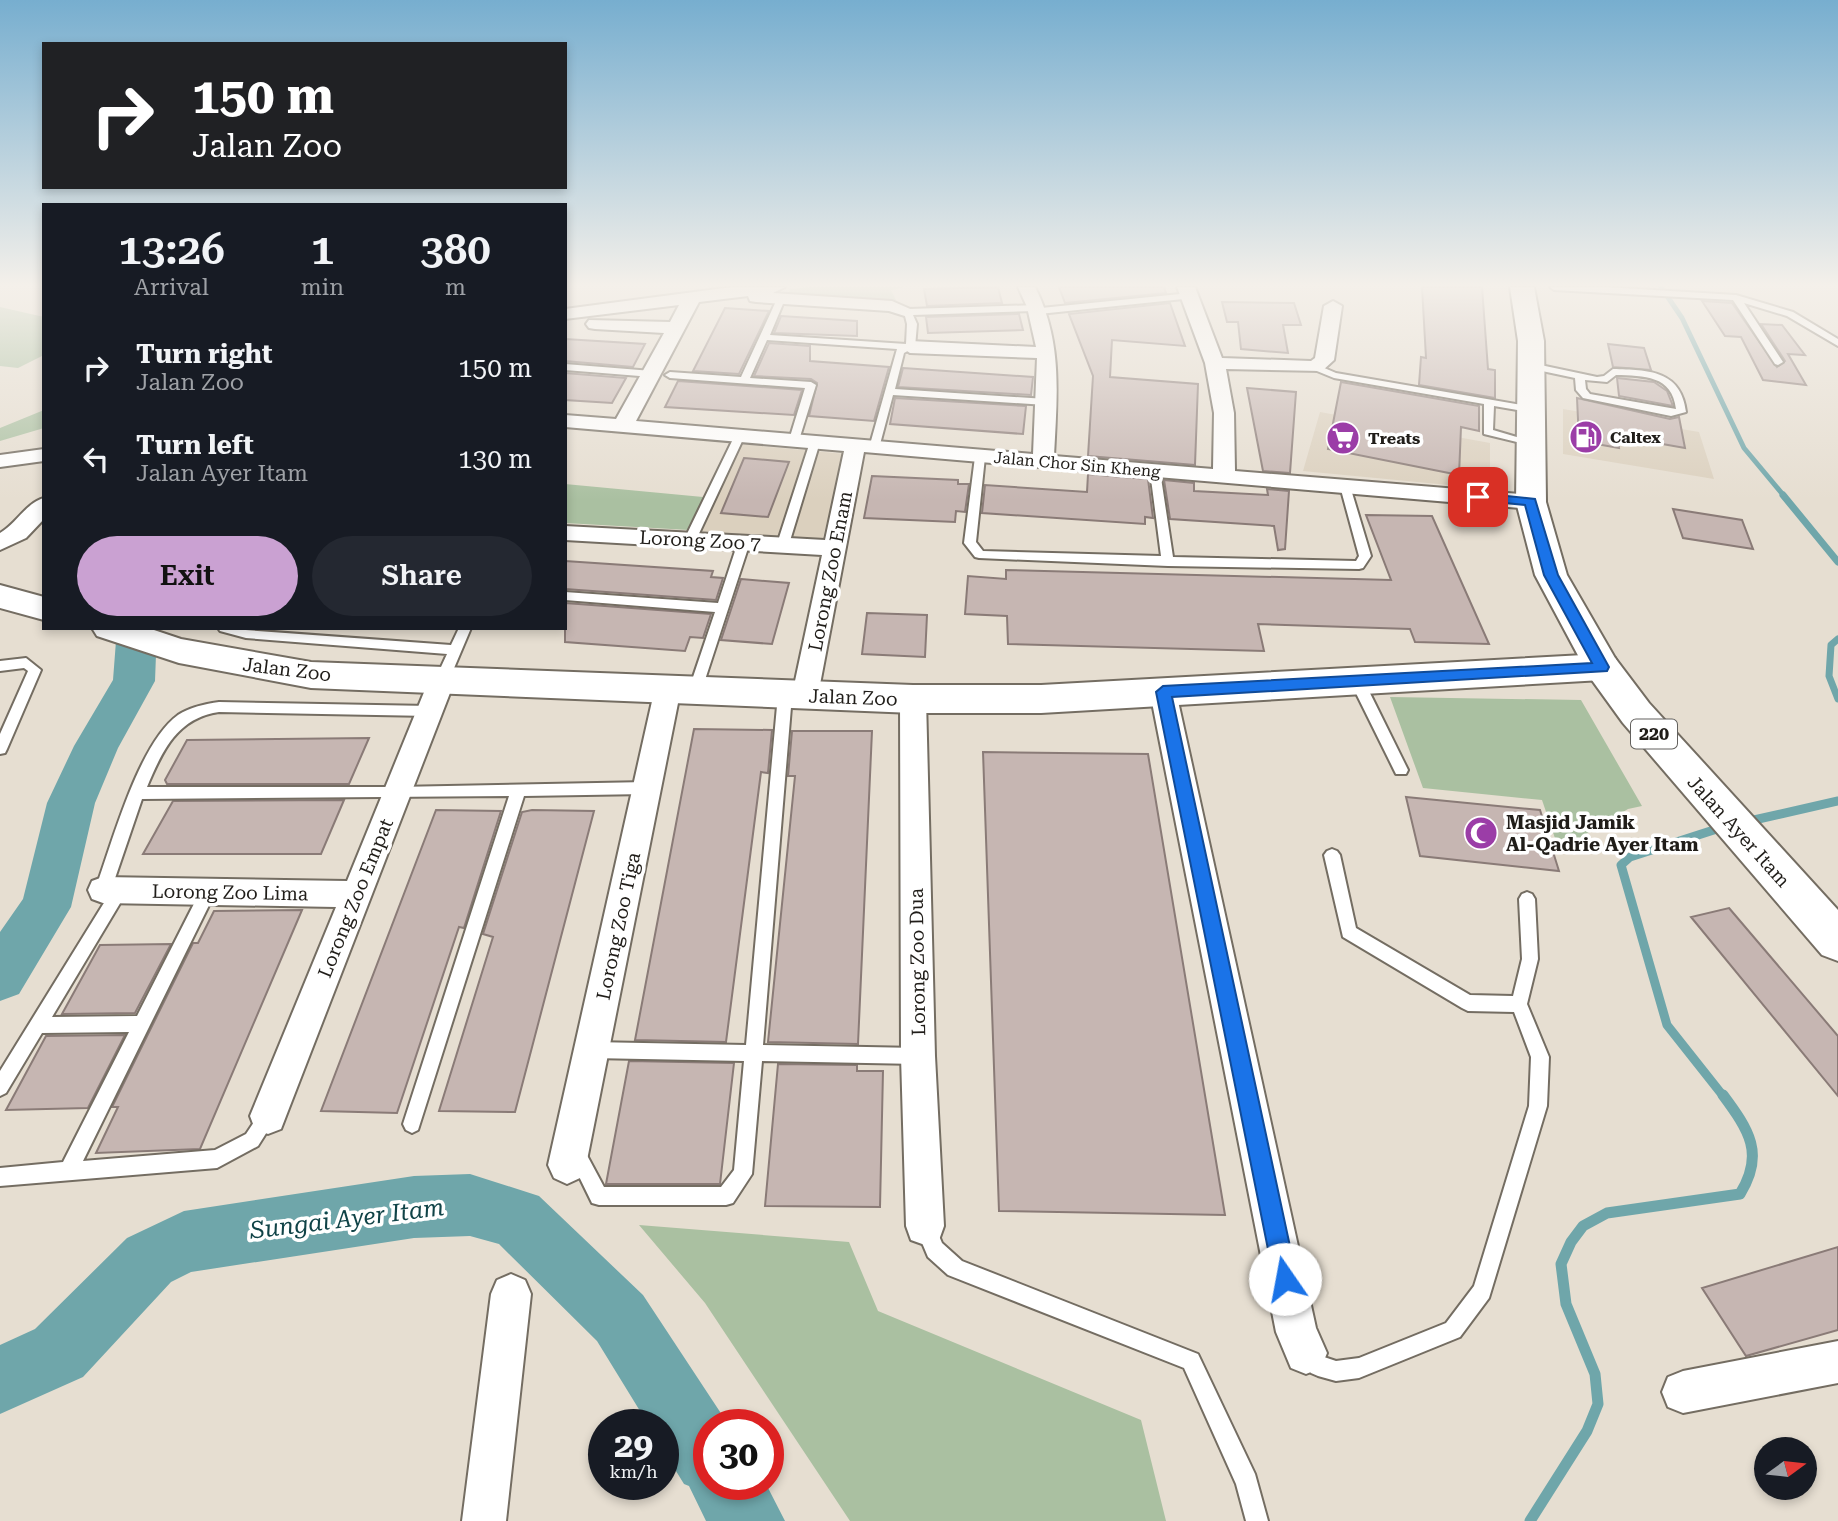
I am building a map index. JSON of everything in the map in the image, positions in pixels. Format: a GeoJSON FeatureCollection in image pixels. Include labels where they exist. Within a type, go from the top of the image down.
{"type":"FeatureCollection","features":[{"type":"Feature","properties":{"kind":"main road","name":"Jalan Ayer Itam"},"geometry":{"type":"LineString","coordinates":[[1531,358],[1531,502],[1551,575],[1602,667],[1636,713],[1838,941]]}},
{"type":"Feature","properties":{"kind":"main road"},"geometry":{"type":"LineString","coordinates":[[0,596],[42,608]]}},
{"type":"Feature","properties":{"kind":"main road","name":"Jalan Zoo"},"geometry":{"type":"LineString","coordinates":[[114,630],[179,651],[311,675],[913,699],[1041,699],[1602,667]]}},
{"type":"Feature","properties":{"kind":"street"},"geometry":{"type":"LineString","coordinates":[[623,425],[661,374],[666,358]]}},
{"type":"Feature","properties":{"kind":"street"},"geometry":{"type":"LineString","coordinates":[[1043,462],[1048,358]]}},
{"type":"Feature","properties":{"kind":"street"},"geometry":{"type":"LineString","coordinates":[[1213,358],[1224,413],[1224,477]]}},
{"type":"Feature","properties":{"kind":"street"},"geometry":{"type":"LineString","coordinates":[[1215,363],[1315,367],[1324,358]]}},
{"type":"Feature","properties":{"kind":"street","name":"Jalan Chor Sin Kheng"},"geometry":{"type":"LineString","coordinates":[[567,421],[1531,502]]}},
{"type":"Feature","properties":{"kind":"street","name":"Lorong Zoo Enam"},"geometry":{"type":"LineString","coordinates":[[795,695],[864,447]]}},
{"type":"Feature","properties":{"kind":"street"},"geometry":{"type":"LineString","coordinates":[[0,461],[42,454]]}},
{"type":"Feature","properties":{"kind":"street"},"geometry":{"type":"LineString","coordinates":[[0,543],[18,533],[42,507]]}},
{"type":"Feature","properties":{"kind":"street","name":"Lorong Zoo 7"},"geometry":{"type":"LineString","coordinates":[[567,533],[834,548]]}},
{"type":"Feature","properties":{"kind":"street","name":"Lorong Zoo Empat"},"geometry":{"type":"LineString","coordinates":[[268,1116],[442,680]]}},
{"type":"Feature","properties":{"kind":"street","name":"Lorong Zoo Tiga"},"geometry":{"type":"LineString","coordinates":[[570,1155],[647,788],[682,689]]}},
{"type":"Feature","properties":{"kind":"street"},"geometry":{"type":"LineString","coordinates":[[1163,692],[1296,1332],[1306,1353]]}},
{"type":"Feature","properties":{"kind":"street","name":"Lorong Zoo Dua"},"geometry":{"type":"LineString","coordinates":[[913,699],[918,1056],[925,1226]]}},
{"type":"Feature","properties":{"kind":"street","name":"Lorong Zoo Lima"},"geometry":{"type":"LineString","coordinates":[[112,890],[356,894]]}},
{"type":"Feature","properties":{"kind":"street"},"geometry":{"type":"LineString","coordinates":[[484,1521],[511,1294]]}},
{"type":"Feature","properties":{"kind":"street"},"geometry":{"type":"LineString","coordinates":[[1683,1392],[1838,1362]]}},
{"type":"Feature","properties":{"kind":"lane"},"geometry":{"type":"LineString","coordinates":[[745,379],[755,358]]}},
{"type":"Feature","properties":{"kind":"lane"},"geometry":{"type":"LineString","coordinates":[[864,447],[889,392],[898,358]]}},
{"type":"Feature","properties":{"kind":"lane"},"geometry":{"type":"LineString","coordinates":[[1775,358],[1778,362]]}},
{"type":"Feature","properties":{"kind":"lane"},"geometry":{"type":"LineString","coordinates":[[1531,366],[1602,380],[1613,372],[1667,379],[1675,385],[1681,412],[1671,413],[1587,396],[1581,390],[1580,377]]}},
{"type":"Feature","properties":{"kind":"lane"},"geometry":{"type":"LineString","coordinates":[[567,367],[811,385],[804,441],[783,544]]}},
{"type":"Feature","properties":{"kind":"lane"},"geometry":{"type":"LineString","coordinates":[[1315,367],[1334,375],[1529,409]]}},
{"type":"Feature","properties":{"kind":"lane"},"geometry":{"type":"LineString","coordinates":[[889,392],[1046,402]]}},
{"type":"Feature","properties":{"kind":"lane"},"geometry":{"type":"LineString","coordinates":[[1489,402],[1488,432],[1529,442]]}},
{"type":"Feature","properties":{"kind":"lane"},"geometry":{"type":"LineString","coordinates":[[690,540],[740,435]]}},
{"type":"Feature","properties":{"kind":"lane"},"geometry":{"type":"LineString","coordinates":[[980,457],[970,543],[974,551],[996,556],[1359,565],[1365,556],[1345,486]]}},
{"type":"Feature","properties":{"kind":"lane"},"geometry":{"type":"LineString","coordinates":[[1155,471],[1168,562]]}},
{"type":"Feature","properties":{"kind":"lane"},"geometry":{"type":"LineString","coordinates":[[682,689],[723,608],[744,542]]}},
{"type":"Feature","properties":{"kind":"lane"},"geometry":{"type":"LineString","coordinates":[[567,596],[723,608]]}},
{"type":"Feature","properties":{"kind":"lane"},"geometry":{"type":"LineString","coordinates":[[232,630],[442,680]]}},
{"type":"Feature","properties":{"kind":"lane"},"geometry":{"type":"LineString","coordinates":[[442,680],[464,630]]}},
{"type":"Feature","properties":{"kind":"lane"},"geometry":{"type":"LineString","coordinates":[[0,666],[26,663],[35,670],[0,749]]}},
{"type":"Feature","properties":{"kind":"lane"},"geometry":{"type":"LineString","coordinates":[[1356,679],[1401,770]]}},
{"type":"Feature","properties":{"kind":"lane"},"geometry":{"type":"LineString","coordinates":[[0,1087],[39,1025],[112,890],[152,761],[170,732],[186,717],[208,708],[442,680]]}},
{"type":"Feature","properties":{"kind":"lane"},"geometry":{"type":"LineString","coordinates":[[570,1155],[599,1196],[726,1196],[743,1174],[753,1055],[795,695]]}},
{"type":"Feature","properties":{"kind":"lane"},"geometry":{"type":"LineString","coordinates":[[140,793],[397,793],[647,788]]}},
{"type":"Feature","properties":{"kind":"lane"},"geometry":{"type":"LineString","coordinates":[[412,1124],[518,791]]}},
{"type":"Feature","properties":{"kind":"lane"},"geometry":{"type":"LineString","coordinates":[[1332,855],[1349,932],[1468,1003],[1519,1004]]}},
{"type":"Feature","properties":{"kind":"lane"},"geometry":{"type":"LineString","coordinates":[[69,1170],[208,891]]}},
{"type":"Feature","properties":{"kind":"lane"},"geometry":{"type":"LineString","coordinates":[[1306,1353],[1318,1366],[1336,1371],[1359,1368],[1453,1330],[1482,1292],[1538,1106],[1540,1057],[1519,1004],[1530,959],[1527,899]]}},
{"type":"Feature","properties":{"kind":"lane"},"geometry":{"type":"LineString","coordinates":[[39,1025],[142,1024]]}},
{"type":"Feature","properties":{"kind":"lane"},"geometry":{"type":"LineString","coordinates":[[592,1050],[918,1056]]}},
{"type":"Feature","properties":{"kind":"lane"},"geometry":{"type":"LineString","coordinates":[[0,1177],[217,1159],[252,1140],[268,1116]]}},
{"type":"Feature","properties":{"kind":"lane"},"geometry":{"type":"LineString","coordinates":[[925,1226],[935,1250],[955,1268],[1191,1361],[1247,1482],[1257,1521]]}},
{"type":"Feature","properties":{"kind":"shaded area"},"geometry":{"type":"Polygon","coordinates":[[[1563,409],[1699,432],[1714,479],[1563,454],[1563,409]]]}},
{"type":"Feature","properties":{"kind":"shaded area"},"geometry":{"type":"Polygon","coordinates":[[[1320,412],[1490,443],[1490,489],[1303,471],[1320,412]]]}},
{"type":"Feature","properties":{"kind":"shaded area"},"geometry":{"type":"Polygon","coordinates":[[[729,443],[845,454],[822,541],[689,530],[729,443]]]}},
{"type":"Feature","properties":{"kind":"green space"},"geometry":{"type":"Polygon","coordinates":[[[0,358],[38,358],[18,368],[0,366],[0,358]]]}},
{"type":"Feature","properties":{"kind":"green space"},"geometry":{"type":"Polygon","coordinates":[[[42,411],[42,429],[0,441],[0,428],[42,411]]]}},
{"type":"Feature","properties":{"kind":"green space"},"geometry":{"type":"Polygon","coordinates":[[[567,484],[703,497],[689,530],[567,523],[567,484]]]}},
{"type":"Feature","properties":{"kind":"green space"},"geometry":{"type":"Polygon","coordinates":[[[1390,697],[1581,700],[1642,806],[1628,809],[1559,850],[1542,800],[1423,788],[1390,697]]]}},
{"type":"Feature","properties":{"kind":"green space"},"geometry":{"type":"Polygon","coordinates":[[[639,1225],[849,1242],[878,1311],[1141,1420],[1166,1521],[850,1521],[784,1422],[784,1409],[776,1409],[705,1303],[639,1225]]]}},
{"type":"Feature","properties":{"kind":"building"},"geometry":{"type":"Polygon","coordinates":[[[567,358],[638,358],[633,367],[567,361],[567,358]]]}},
{"type":"Feature","properties":{"kind":"building"},"geometry":{"type":"Polygon","coordinates":[[[700,358],[747,358],[739,374],[693,371],[700,358]]]}},
{"type":"Feature","properties":{"kind":"building"},"geometry":{"type":"Polygon","coordinates":[[[762,358],[810,358],[810,361],[889,367],[874,421],[809,416],[817,383],[811,379],[754,376],[762,358]]]}},
{"type":"Feature","properties":{"kind":"building"},"geometry":{"type":"Polygon","coordinates":[[[1086,358],[1111,358],[1110,377],[1198,384],[1195,465],[1088,456],[1093,376],[1086,358]]]}},
{"type":"Feature","properties":{"kind":"building"},"geometry":{"type":"Polygon","coordinates":[[[1421,358],[1487,358],[1488,369],[1495,370],[1495,398],[1419,385],[1421,358]]]}},
{"type":"Feature","properties":{"kind":"building"},"geometry":{"type":"Polygon","coordinates":[[[1611,358],[1647,358],[1651,370],[1613,367],[1611,358]]]}},
{"type":"Feature","properties":{"kind":"building"},"geometry":{"type":"Polygon","coordinates":[[[1752,358],[1771,358],[1777,367],[1785,361],[1783,358],[1790,358],[1806,385],[1763,380],[1752,358]]]}},
{"type":"Feature","properties":{"kind":"building"},"geometry":{"type":"Polygon","coordinates":[[[903,368],[1033,377],[1031,395],[898,387],[903,368]]]}},
{"type":"Feature","properties":{"kind":"building"},"geometry":{"type":"Polygon","coordinates":[[[567,373],[626,378],[612,403],[567,400],[567,373]]]}},
{"type":"Feature","properties":{"kind":"building"},"geometry":{"type":"Polygon","coordinates":[[[1617,378],[1654,382],[1667,391],[1673,406],[1619,396],[1617,378]]]}},
{"type":"Feature","properties":{"kind":"building"},"geometry":{"type":"Polygon","coordinates":[[[678,381],[802,390],[794,415],[665,407],[678,381]]]}},
{"type":"Feature","properties":{"kind":"building"},"geometry":{"type":"Polygon","coordinates":[[[1341,382],[1479,406],[1479,431],[1461,427],[1459,475],[1328,449],[1341,382]]]}},
{"type":"Feature","properties":{"kind":"building"},"geometry":{"type":"Polygon","coordinates":[[[1247,388],[1296,392],[1290,473],[1263,471],[1247,388]]]}},
{"type":"Feature","properties":{"kind":"building"},"geometry":{"type":"Polygon","coordinates":[[[895,398],[1026,406],[1023,434],[890,424],[895,398]]]}},
{"type":"Feature","properties":{"kind":"building"},"geometry":{"type":"Polygon","coordinates":[[[1577,398],[1670,419],[1679,417],[1685,448],[1617,436],[1619,448],[1579,441],[1577,398]]]}},
{"type":"Feature","properties":{"kind":"building"},"geometry":{"type":"Polygon","coordinates":[[[744,458],[789,462],[768,517],[721,513],[744,458]]]}},
{"type":"Feature","properties":{"kind":"building"},"geometry":{"type":"Polygon","coordinates":[[[1088,474],[1148,479],[1153,518],[1145,517],[1145,524],[982,513],[985,485],[1087,492],[1088,474]]]}},
{"type":"Feature","properties":{"kind":"building"},"geometry":{"type":"Polygon","coordinates":[[[872,476],[958,480],[958,484],[969,484],[965,512],[956,511],[955,522],[864,518],[872,476]]]}},
{"type":"Feature","properties":{"kind":"building"},"geometry":{"type":"Polygon","coordinates":[[[1164,480],[1194,483],[1194,491],[1268,495],[1267,489],[1289,491],[1285,549],[1278,550],[1274,526],[1170,519],[1164,480]]]}},
{"type":"Feature","properties":{"kind":"building"},"geometry":{"type":"Polygon","coordinates":[[[1673,509],[1742,520],[1753,549],[1683,538],[1673,509]]]}},
{"type":"Feature","properties":{"kind":"building"},"geometry":{"type":"Polygon","coordinates":[[[1366,515],[1432,516],[1489,644],[1415,642],[1410,629],[1258,624],[1264,651],[1008,644],[1007,616],[965,614],[968,576],[1006,579],[1006,570],[1391,580],[1366,515]]]}},
{"type":"Feature","properties":{"kind":"building"},"geometry":{"type":"Polygon","coordinates":[[[567,561],[713,571],[711,577],[723,578],[716,600],[567,589],[567,561]]]}},
{"type":"Feature","properties":{"kind":"building"},"geometry":{"type":"Polygon","coordinates":[[[741,579],[789,583],[772,644],[721,640],[741,579]]]}},
{"type":"Feature","properties":{"kind":"building"},"geometry":{"type":"Polygon","coordinates":[[[567,603],[711,614],[703,638],[690,637],[685,651],[565,642],[567,603]]]}},
{"type":"Feature","properties":{"kind":"building"},"geometry":{"type":"Polygon","coordinates":[[[867,613],[927,615],[925,657],[862,654],[867,613]]]}},
{"type":"Feature","properties":{"kind":"building"},"geometry":{"type":"Polygon","coordinates":[[[694,729],[772,730],[768,773],[761,772],[726,1042],[635,1040],[694,729]]]}},
{"type":"Feature","properties":{"kind":"building"},"geometry":{"type":"Polygon","coordinates":[[[792,731],[872,731],[858,1044],[768,1042],[795,776],[788,776],[792,731]]]}},
{"type":"Feature","properties":{"kind":"building"},"geometry":{"type":"Polygon","coordinates":[[[369,738],[349,784],[167,784],[165,780],[187,740],[369,738]]]}},
{"type":"Feature","properties":{"kind":"building"},"geometry":{"type":"Polygon","coordinates":[[[983,752],[1148,754],[1225,1215],[999,1211],[983,752]]]}},
{"type":"Feature","properties":{"kind":"building","name":"Masjid Jamik Al-Qadrie Ayer Itam"},"geometry":{"type":"Polygon","coordinates":[[[1406,797],[1540,810],[1559,871],[1420,856],[1406,797]]]}},
{"type":"Feature","properties":{"kind":"building"},"geometry":{"type":"Polygon","coordinates":[[[344,800],[321,854],[143,854],[173,801],[344,800]]]}},
{"type":"Feature","properties":{"kind":"building"},"geometry":{"type":"Polygon","coordinates":[[[436,810],[501,811],[464,928],[459,927],[397,1113],[321,1111],[436,810]]]}},
{"type":"Feature","properties":{"kind":"building"},"geometry":{"type":"Polygon","coordinates":[[[594,811],[515,1112],[439,1111],[493,937],[483,934],[522,812],[594,811]]]}},
{"type":"Feature","properties":{"kind":"building"},"geometry":{"type":"Polygon","coordinates":[[[1729,908],[1838,1036],[1838,1096],[1691,917],[1729,908]]]}},
{"type":"Feature","properties":{"kind":"building"},"geometry":{"type":"Polygon","coordinates":[[[302,910],[200,1149],[96,1153],[118,1107],[112,1107],[193,943],[198,943],[214,911],[302,910]]]}},
{"type":"Feature","properties":{"kind":"building"},"geometry":{"type":"Polygon","coordinates":[[[171,944],[135,1013],[62,1014],[100,945],[171,944]]]}},
{"type":"Feature","properties":{"kind":"building"},"geometry":{"type":"Polygon","coordinates":[[[125,1035],[88,1108],[6,1110],[46,1036],[125,1035]]]}},
{"type":"Feature","properties":{"kind":"building"},"geometry":{"type":"Polygon","coordinates":[[[629,1061],[734,1063],[720,1184],[606,1184],[629,1061]]]}},
{"type":"Feature","properties":{"kind":"building"},"geometry":{"type":"Polygon","coordinates":[[[778,1064],[857,1065],[857,1071],[883,1071],[880,1207],[765,1206],[778,1064]]]}},
{"type":"Feature","properties":{"kind":"building"},"geometry":{"type":"Polygon","coordinates":[[[1838,1247],[1838,1330],[1746,1356],[1702,1288],[1838,1247]]]}},
{"type":"Feature","properties":{"kind":"waterway"},"geometry":{"type":"LineString","coordinates":[[1701,358],[1744,448],[1785,497]]}},
{"type":"Feature","properties":{"kind":"waterway"},"geometry":{"type":"LineString","coordinates":[[1783,495],[1838,562]]}},
{"type":"Feature","properties":{"kind":"waterway","name":"Sungai Ayer Itam"},"geometry":{"type":"LineString","coordinates":[[0,977],[46,907],[71,803],[96,746],[134,681],[137,630]]}},
{"type":"Feature","properties":{"kind":"waterway"},"geometry":{"type":"LineString","coordinates":[[1838,639],[1831,645],[1829,676],[1838,699]]}},
{"type":"Feature","properties":{"kind":"waterway"},"geometry":{"type":"LineString","coordinates":[[1745,822],[1838,801]]}},
{"type":"Feature","properties":{"kind":"waterway"},"geometry":{"type":"LineString","coordinates":[[1723,827],[1630,857],[1621,865],[1667,1025],[1724,1097]]}},
{"type":"Feature","properties":{"kind":"waterway"},"geometry":{"type":"LineString","coordinates":[[1530,1521],[1587,1431],[1598,1404],[1595,1374],[1566,1304],[1561,1264],[1571,1242],[1583,1226],[1607,1213],[1740,1194],[1752,1167],[1751,1143],[1723,1095]]}},
{"type":"Feature","properties":{"kind":"waterway","name":"Sungai Ayer Itam"},"geometry":{"type":"LineString","coordinates":[[0,1380],[59,1353],[149,1260],[184,1242],[414,1207],[470,1205],[517,1218],[620,1318],[693,1434]]}},
{"type":"Feature","properties":{"kind":"waterway","name":"Sungai Ayer Itam"},"geometry":{"type":"LineString","coordinates":[[734,1500],[748,1521]]}},
{"type":"Feature","properties":{"kind":"place","name":"Caltex"},"geometry":{"type":"Point","coordinates":[1586,437]}},
{"type":"Feature","properties":{"kind":"place","name":"Treats"},"geometry":{"type":"Point","coordinates":[1343,438]}},
{"type":"Feature","properties":{"kind":"place","name":"Masjid Jamik Al-Qadrie Ayer Itam"},"geometry":{"type":"Point","coordinates":[1481,833]}},
{"type":"Feature","properties":{"kind":"route"},"geometry":{"type":"LineString","coordinates":[[1285,1279],[1163,692],[1602,667],[1551,575],[1531,502],[1478,497]]}}]}
